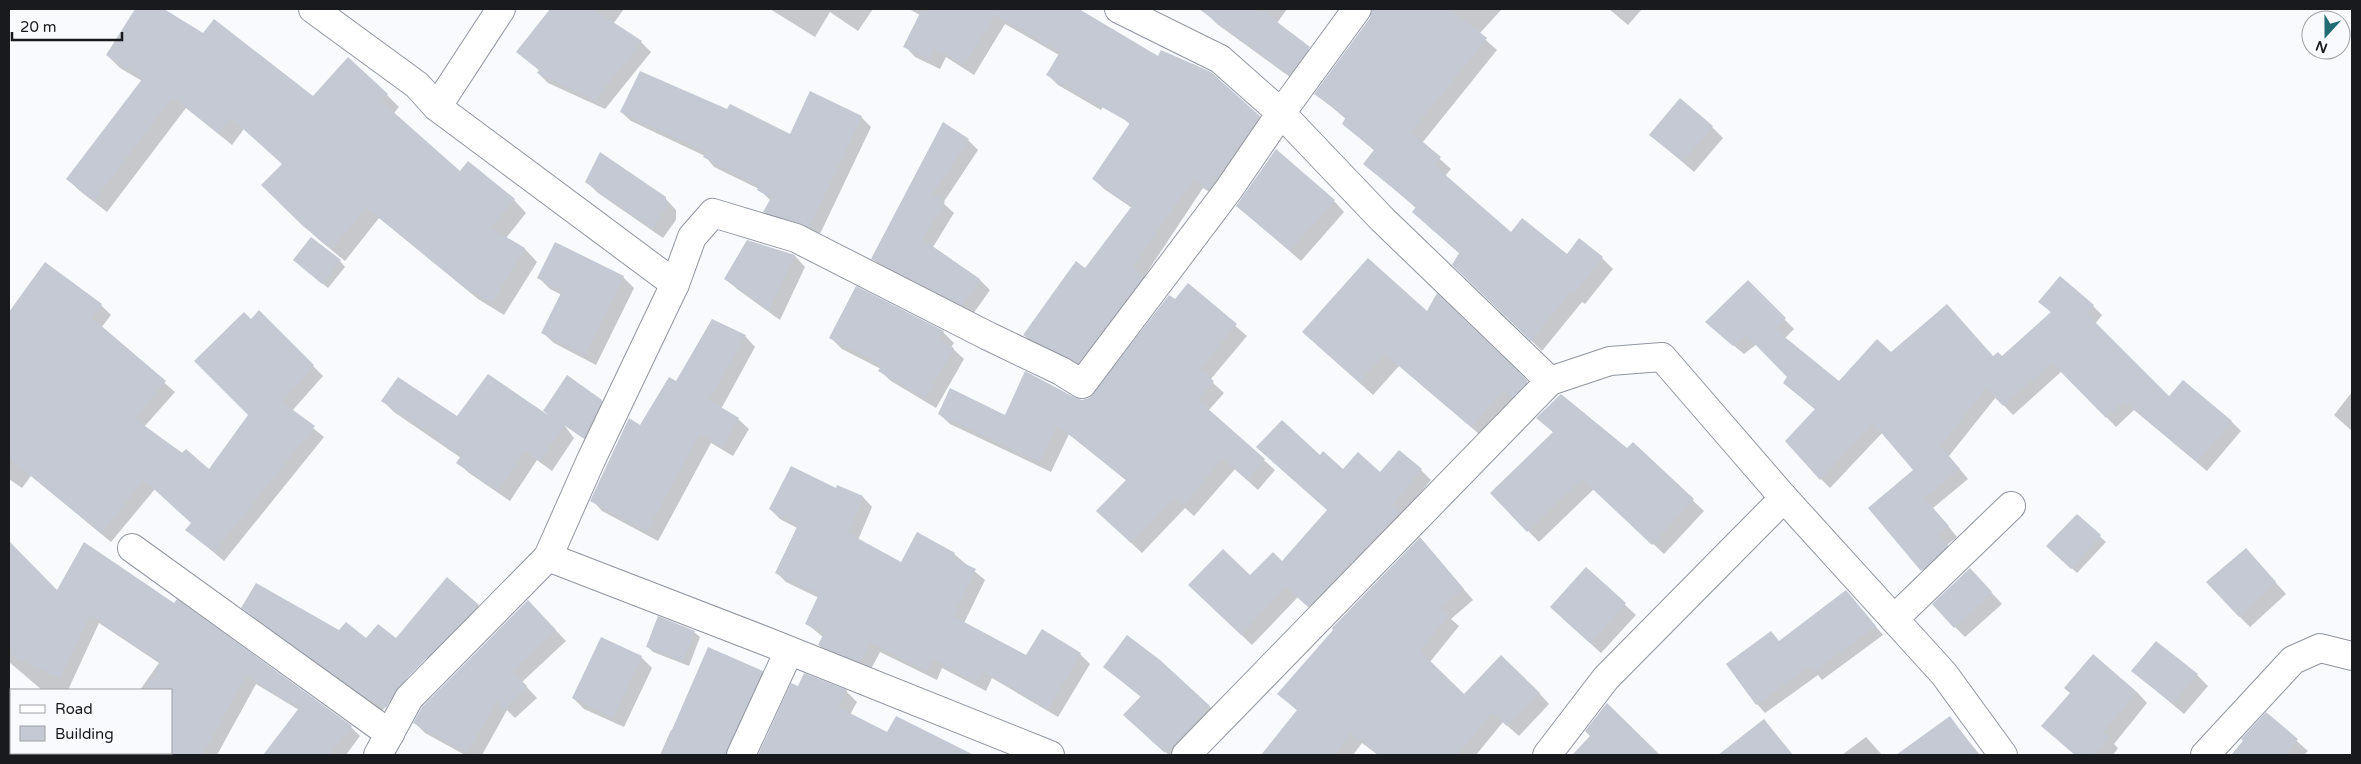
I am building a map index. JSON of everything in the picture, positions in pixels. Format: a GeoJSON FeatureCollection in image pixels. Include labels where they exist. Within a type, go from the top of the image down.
{"type":"FeatureCollection","features":[{"type":"Feature","properties":{"kind":"street"},"geometry":{"type":"LineString","coordinates":[[313,9],[417,84],[437,107],[675,284]]}},
{"type":"Feature","properties":{"kind":"street"},"geometry":{"type":"LineString","coordinates":[[437,107],[501,9]]}},
{"type":"Feature","properties":{"kind":"street"},"geometry":{"type":"LineString","coordinates":[[1119,9],[1220,59],[1281,113],[1382,219],[1550,381]]}},
{"type":"Feature","properties":{"kind":"street"},"geometry":{"type":"LineString","coordinates":[[132,548],[384,745],[409,698],[548,557],[591,460],[675,284],[692,237],[713,213],[796,238],[988,336],[1061,370],[1082,384],[1229,189],[1281,113],[1357,9]]}},
{"type":"Feature","properties":{"kind":"street"},"geometry":{"type":"LineString","coordinates":[[1186,755],[1550,381],[1610,361],[1662,357],[1784,498],[1944,674],[2003,755]]}},
{"type":"Feature","properties":{"kind":"street"},"geometry":{"type":"LineString","coordinates":[[1547,755],[1606,678],[1784,498]]}},
{"type":"Feature","properties":{"kind":"street"},"geometry":{"type":"LineString","coordinates":[[1894,619],[2011,506]]}},
{"type":"Feature","properties":{"kind":"street"},"geometry":{"type":"LineString","coordinates":[[548,557],[789,650],[1050,755]]}},
{"type":"Feature","properties":{"kind":"street"},"geometry":{"type":"LineString","coordinates":[[2205,755],[2293,660],[2320,648],[2352,656]]}},
{"type":"Feature","properties":{"kind":"street"},"geometry":{"type":"LineString","coordinates":[[741,755],[789,650]]}},
{"type":"Feature","properties":{"kind":"building"},"geometry":{"type":"Polygon","coordinates":[[[135,9],[164,9],[203,33],[214,19],[313,96],[348,57],[388,94],[381,101],[460,171],[468,161],[515,199],[491,228],[525,248],[492,303],[464,287],[366,207],[332,249],[304,227],[261,185],[282,164],[231,118],[218,133],[173,97],[94,200],[66,179],[143,78],[106,55],[135,9]]]}},
{"type":"Feature","properties":{"kind":"building"},"geometry":{"type":"Polygon","coordinates":[[[550,9],[593,9],[642,41],[595,100],[537,73],[539,70],[516,52],[550,9]]]}},
{"type":"Feature","properties":{"kind":"building"},"geometry":{"type":"Polygon","coordinates":[[[922,9],[1079,9],[1158,56],[1161,50],[1211,72],[1260,116],[1209,189],[1193,179],[1133,267],[1144,276],[1078,363],[1023,335],[1076,261],[1085,268],[1132,206],[1092,179],[1130,123],[1046,75],[1060,52],[995,15],[964,65],[935,48],[929,59],[903,47],[922,9]]]}},
{"type":"Feature","properties":{"kind":"building"},"geometry":{"type":"Polygon","coordinates":[[[1199,9],[1260,9],[1310,47],[1289,75],[1199,9]]]}},
{"type":"Feature","properties":{"kind":"building"},"geometry":{"type":"Polygon","coordinates":[[[1372,9],[1450,9],[1487,38],[1411,132],[1441,157],[1434,165],[1511,232],[1522,218],[1567,254],[1579,238],[1603,257],[1573,294],[1570,292],[1531,341],[1452,265],[1459,253],[1412,212],[1416,207],[1363,164],[1374,150],[1342,124],[1346,117],[1314,94],[1370,18],[1372,9]]]}},
{"type":"Feature","properties":{"kind":"building"},"geometry":{"type":"Polygon","coordinates":[[[640,71],[727,109],[730,104],[790,134],[810,91],[862,116],[809,227],[763,212],[771,198],[757,190],[759,186],[703,157],[706,152],[620,112],[640,71]]]}},
{"type":"Feature","properties":{"kind":"building"},"geometry":{"type":"Polygon","coordinates":[[[1680,98],[1713,126],[1683,162],[1649,135],[1680,98]]]}},
{"type":"Feature","properties":{"kind":"building"},"geometry":{"type":"Polygon","coordinates":[[[943,122],[969,139],[932,194],[945,202],[922,239],[980,279],[962,305],[871,259],[943,122]]]}},
{"type":"Feature","properties":{"kind":"building"},"geometry":{"type":"Polygon","coordinates":[[[1276,149],[1335,200],[1290,251],[1236,206],[1276,149]]]}},
{"type":"Feature","properties":{"kind":"building"},"geometry":{"type":"Polygon","coordinates":[[[600,152],[666,197],[666,209],[652,228],[585,182],[600,152]]]}},
{"type":"Feature","properties":{"kind":"building"},"geometry":{"type":"Polygon","coordinates":[[[311,237],[341,260],[322,284],[293,260],[311,237]]]}},
{"type":"Feature","properties":{"kind":"building"},"geometry":{"type":"Polygon","coordinates":[[[747,240],[795,255],[769,310],[724,279],[747,240]]]}},
{"type":"Feature","properties":{"kind":"building"},"geometry":{"type":"Polygon","coordinates":[[[555,242],[624,276],[585,355],[541,333],[562,291],[537,278],[555,242]]]}},
{"type":"Feature","properties":{"kind":"building"},"geometry":{"type":"Polygon","coordinates":[[[1368,258],[1427,311],[1437,293],[1528,381],[1512,398],[1503,390],[1471,427],[1385,354],[1359,382],[1302,332],[1368,258]]]}},
{"type":"Feature","properties":{"kind":"building"},"geometry":{"type":"Polygon","coordinates":[[[45,262],[102,304],[92,318],[166,381],[134,418],[182,453],[186,449],[209,469],[248,415],[194,361],[244,312],[251,319],[259,310],[314,365],[282,402],[315,426],[214,552],[185,530],[191,523],[144,480],[101,533],[9,458],[9,312],[45,262]]]}},
{"type":"Feature","properties":{"kind":"building"},"geometry":{"type":"Polygon","coordinates":[[[2060,276],[2094,305],[2086,313],[2169,396],[2183,380],[2232,421],[2197,462],[2124,401],[2106,418],[2052,363],[2003,406],[1986,388],[1940,446],[1960,469],[1924,498],[1949,526],[1939,535],[1948,545],[1921,571],[1868,508],[1913,470],[1873,423],[1820,480],[1785,441],[1815,409],[1783,383],[1787,377],[1746,335],[1733,346],[1705,322],[1748,280],[1786,318],[1775,329],[1839,381],[1877,339],[1891,352],[1947,304],[1993,356],[1998,352],[2002,356],[2051,312],[2038,302],[2060,276]]]}},
{"type":"Feature","properties":{"kind":"building"},"geometry":{"type":"Polygon","coordinates":[[[1188,283],[1237,324],[1199,369],[1214,381],[1198,400],[1265,459],[1247,480],[1223,459],[1182,506],[1174,498],[1131,543],[1096,511],[1126,480],[1057,425],[1040,462],[938,414],[950,388],[1005,415],[1025,371],[1074,397],[1082,400],[1089,398],[1169,295],[1175,299],[1188,283]]]}},
{"type":"Feature","properties":{"kind":"building"},"geometry":{"type":"Polygon","coordinates":[[[856,286],[944,331],[939,339],[954,348],[925,398],[878,371],[882,365],[829,338],[856,286]]]}},
{"type":"Feature","properties":{"kind":"building"},"geometry":{"type":"Polygon","coordinates":[[[712,319],[746,335],[709,400],[739,418],[722,447],[700,433],[647,531],[590,501],[629,418],[640,425],[669,377],[676,381],[712,319]]]}},
{"type":"Feature","properties":{"kind":"building"},"geometry":{"type":"Polygon","coordinates":[[[488,374],[564,426],[540,461],[525,451],[498,491],[456,463],[461,456],[441,440],[381,401],[398,377],[457,416],[488,374]]]}},
{"type":"Feature","properties":{"kind":"building"},"geometry":{"type":"Polygon","coordinates":[[[567,375],[602,400],[584,438],[543,411],[567,375]]]}},
{"type":"Feature","properties":{"kind":"building"},"geometry":{"type":"Polygon","coordinates":[[[1561,394],[1627,448],[1633,442],[1694,499],[1652,545],[1582,479],[1527,532],[1490,493],[1553,432],[1536,418],[1561,394]]]}},
{"type":"Feature","properties":{"kind":"building"},"geometry":{"type":"Polygon","coordinates":[[[1282,420],[1320,455],[1323,451],[1343,469],[1358,452],[1380,472],[1399,450],[1422,469],[1392,505],[1399,513],[1308,607],[1286,587],[1241,635],[1188,585],[1223,549],[1250,575],[1273,552],[1282,561],[1327,510],[1256,447],[1282,420]]]}},
{"type":"Feature","properties":{"kind":"building"},"geometry":{"type":"Polygon","coordinates":[[[791,466],[836,488],[837,485],[863,496],[848,533],[901,562],[917,532],[955,553],[952,558],[976,569],[953,616],[1026,655],[1042,629],[1081,653],[1048,709],[982,670],[976,682],[933,659],[927,671],[870,643],[860,662],[818,645],[824,633],[805,624],[819,594],[775,573],[798,525],[769,509],[791,466]]]}},
{"type":"Feature","properties":{"kind":"building"},"geometry":{"type":"Polygon","coordinates":[[[2077,514],[2101,535],[2071,569],[2046,546],[2077,514]]]}},
{"type":"Feature","properties":{"kind":"building"},"geometry":{"type":"Polygon","coordinates":[[[1420,537],[1464,589],[1440,608],[1449,615],[1420,651],[1464,694],[1501,655],[1540,693],[1507,726],[1492,712],[1457,755],[1379,755],[1351,733],[1334,755],[1261,755],[1297,710],[1277,694],[1333,630],[1332,628],[1420,537]]]}},
{"type":"Feature","properties":{"kind":"building"},"geometry":{"type":"Polygon","coordinates":[[[9,541],[57,590],[84,542],[174,603],[177,599],[352,726],[329,755],[263,755],[299,708],[246,676],[202,755],[171,755],[172,689],[152,689],[147,686],[162,663],[90,615],[60,678],[9,654],[9,541]]]}},
{"type":"Feature","properties":{"kind":"building"},"geometry":{"type":"Polygon","coordinates":[[[2246,548],[2276,582],[2239,617],[2206,582],[2246,548]]]}},
{"type":"Feature","properties":{"kind":"building"},"geometry":{"type":"Polygon","coordinates":[[[1586,567],[1626,603],[1590,643],[1550,607],[1586,567]]]}},
{"type":"Feature","properties":{"kind":"building"},"geometry":{"type":"Polygon","coordinates":[[[1970,568],[1992,592],[1954,628],[1932,604],[1970,568]]]}},
{"type":"Feature","properties":{"kind":"building"},"geometry":{"type":"Polygon","coordinates":[[[447,577],[479,605],[398,687],[386,708],[371,701],[241,608],[256,583],[339,630],[346,622],[366,638],[378,624],[396,638],[447,577]]]}},
{"type":"Feature","properties":{"kind":"building"},"geometry":{"type":"Polygon","coordinates":[[[1846,590],[1876,626],[1813,672],[1809,667],[1756,705],[1726,664],[1771,631],[1779,641],[1846,590]]]}},
{"type":"Feature","properties":{"kind":"building"},"geometry":{"type":"Polygon","coordinates":[[[528,600],[556,630],[512,671],[527,686],[504,709],[497,701],[467,753],[413,723],[422,707],[528,600]]]}},
{"type":"Feature","properties":{"kind":"building"},"geometry":{"type":"Polygon","coordinates":[[[658,616],[695,631],[683,661],[646,647],[658,616]]]}},
{"type":"Feature","properties":{"kind":"building"},"geometry":{"type":"Polygon","coordinates":[[[1127,635],[1160,660],[1210,706],[1165,753],[1123,715],[1141,696],[1103,667],[1127,635]]]}},
{"type":"Feature","properties":{"kind":"building"},"geometry":{"type":"Polygon","coordinates":[[[601,637],[642,656],[613,718],[572,698],[601,637]]]}},
{"type":"Feature","properties":{"kind":"building"},"geometry":{"type":"Polygon","coordinates":[[[2156,641],[2198,674],[2173,704],[2131,671],[2156,641]]]}},
{"type":"Feature","properties":{"kind":"building"},"geometry":{"type":"Polygon","coordinates":[[[708,647],[763,671],[726,755],[661,755],[708,647]]]}},
{"type":"Feature","properties":{"kind":"building"},"geometry":{"type":"Polygon","coordinates":[[[2093,654],[2137,692],[2103,732],[2109,737],[2093,755],[2075,755],[2041,726],[2070,693],[2064,688],[2093,654]]]}},
{"type":"Feature","properties":{"kind":"building"},"geometry":{"type":"Polygon","coordinates":[[[804,673],[847,690],[838,707],[887,732],[896,716],[974,755],[758,755],[791,683],[798,686],[804,673]]]}},
{"type":"Feature","properties":{"kind":"building"},"geometry":{"type":"Polygon","coordinates":[[[1607,703],[1660,755],[1572,755],[1590,736],[1585,731],[1607,703]]]}},
{"type":"Feature","properties":{"kind":"building"},"geometry":{"type":"Polygon","coordinates":[[[2266,712],[2298,739],[2285,755],[2231,755],[2243,741],[2241,739],[2266,712]]]}},
{"type":"Feature","properties":{"kind":"building"},"geometry":{"type":"Polygon","coordinates":[[[1950,716],[1978,755],[1896,755],[1950,716]]]}},
{"type":"Feature","properties":{"kind":"building"},"geometry":{"type":"Polygon","coordinates":[[[1764,719],[1792,755],[1718,755],[1764,719]]]}}]}
